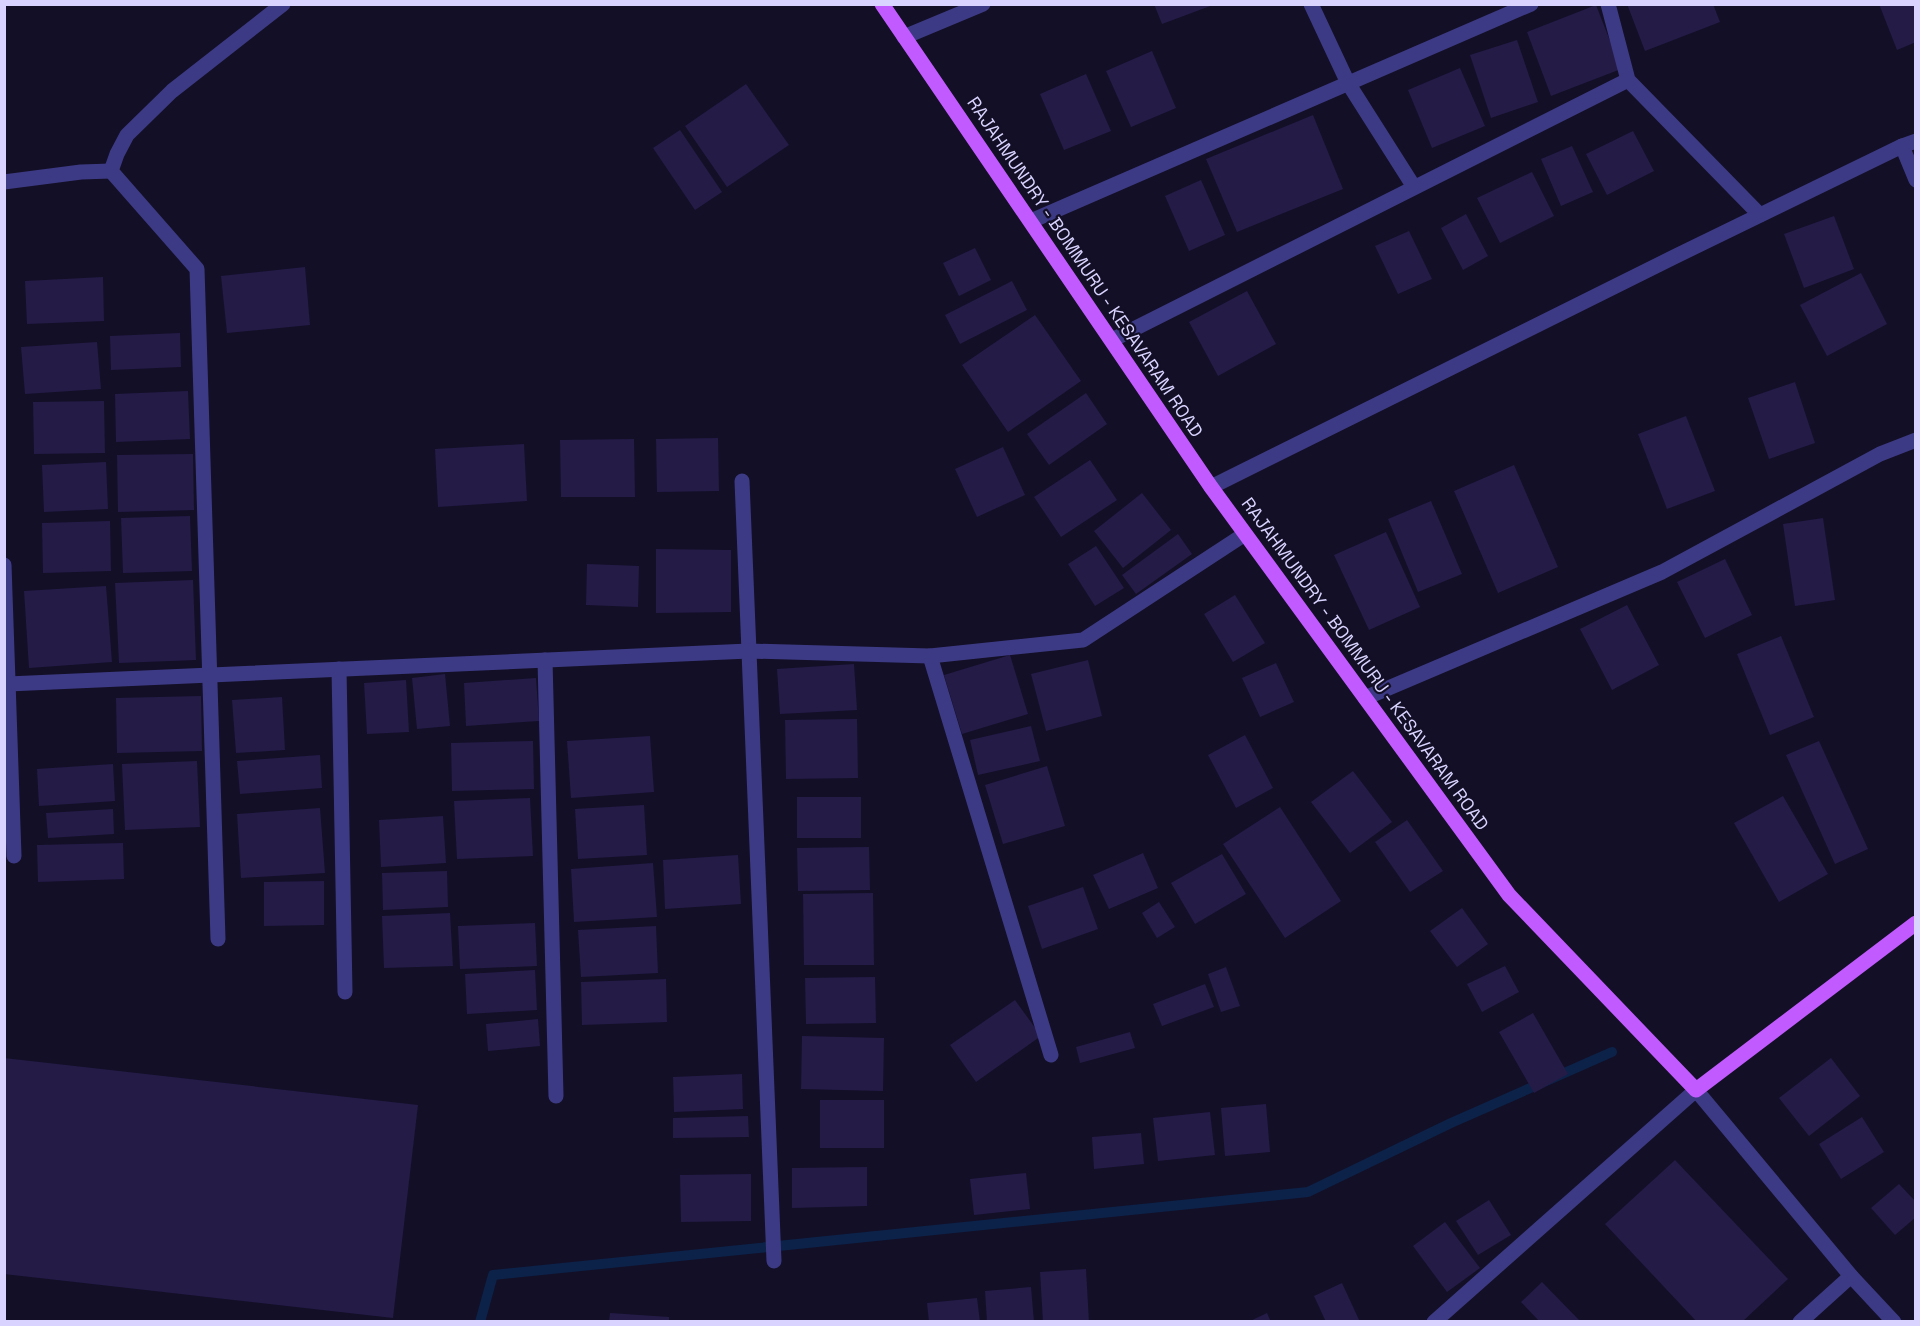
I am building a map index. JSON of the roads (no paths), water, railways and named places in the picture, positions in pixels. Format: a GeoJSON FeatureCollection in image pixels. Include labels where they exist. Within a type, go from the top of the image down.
{"type":"FeatureCollection","features":[{"type":"Feature","properties":{"kind":"main road","name":"RAJAHMUNDRY - BOMMURU - KESAVARAM ROAD"},"geometry":{"type":"LineString","coordinates":[[882,4],[1211,487],[1509,894],[1696,1090]]}},
{"type":"Feature","properties":{"kind":"main road"},"geometry":{"type":"LineString","coordinates":[[1696,1090],[1916,923]]}},
{"type":"Feature","properties":{"kind":"street"},"geometry":{"type":"LineString","coordinates":[[111,171],[127,135],[172,91],[283,4]]}},
{"type":"Feature","properties":{"kind":"street"},"geometry":{"type":"LineString","coordinates":[[904,37],[983,4]]}},
{"type":"Feature","properties":{"kind":"street"},"geometry":{"type":"LineString","coordinates":[[1311,4],[1348,83],[1414,187]]}},
{"type":"Feature","properties":{"kind":"street"},"geometry":{"type":"LineString","coordinates":[[1031,221],[1531,4]]}},
{"type":"Feature","properties":{"kind":"street"},"geometry":{"type":"LineString","coordinates":[[1608,4],[1628,80],[1760,215]]}},
{"type":"Feature","properties":{"kind":"street"},"geometry":{"type":"LineString","coordinates":[[1112,340],[1628,80]]}},
{"type":"Feature","properties":{"kind":"street"},"geometry":{"type":"LineString","coordinates":[[1211,487],[1909,143],[1916,180]]}},
{"type":"Feature","properties":{"kind":"street"},"geometry":{"type":"LineString","coordinates":[[4,182],[81,172],[111,171]]}},
{"type":"Feature","properties":{"kind":"street"},"geometry":{"type":"LineString","coordinates":[[111,171],[197,269],[219,939]]}},
{"type":"Feature","properties":{"kind":"street"},"geometry":{"type":"LineString","coordinates":[[1365,698],[1662,572],[1880,454],[1916,440]]}},
{"type":"Feature","properties":{"kind":"street"},"geometry":{"type":"LineString","coordinates":[[742,481],[774,1262]]}},
{"type":"Feature","properties":{"kind":"street"},"geometry":{"type":"LineString","coordinates":[[8,684],[749,651],[930,656],[1083,640],[1245,534]]}},
{"type":"Feature","properties":{"kind":"street"},"geometry":{"type":"LineString","coordinates":[[4,566],[14,856]]}},
{"type":"Feature","properties":{"kind":"street"},"geometry":{"type":"LineString","coordinates":[[930,656],[1051,1055]]}},
{"type":"Feature","properties":{"kind":"street"},"geometry":{"type":"LineString","coordinates":[[545,660],[556,1096]]}},
{"type":"Feature","properties":{"kind":"street"},"geometry":{"type":"LineString","coordinates":[[339,669],[345,992]]}},
{"type":"Feature","properties":{"kind":"street"},"geometry":{"type":"LineString","coordinates":[[1434,1322],[1696,1090],[1851,1276],[1894,1322]]}},
{"type":"Feature","properties":{"kind":"street"},"geometry":{"type":"LineString","coordinates":[[1800,1322],[1851,1276]]}},
{"type":"Feature","properties":{"kind":"waterway"},"geometry":{"type":"LineString","coordinates":[[480,1322],[493,1275],[1308,1192],[1451,1123],[1612,1052]]}}]}
